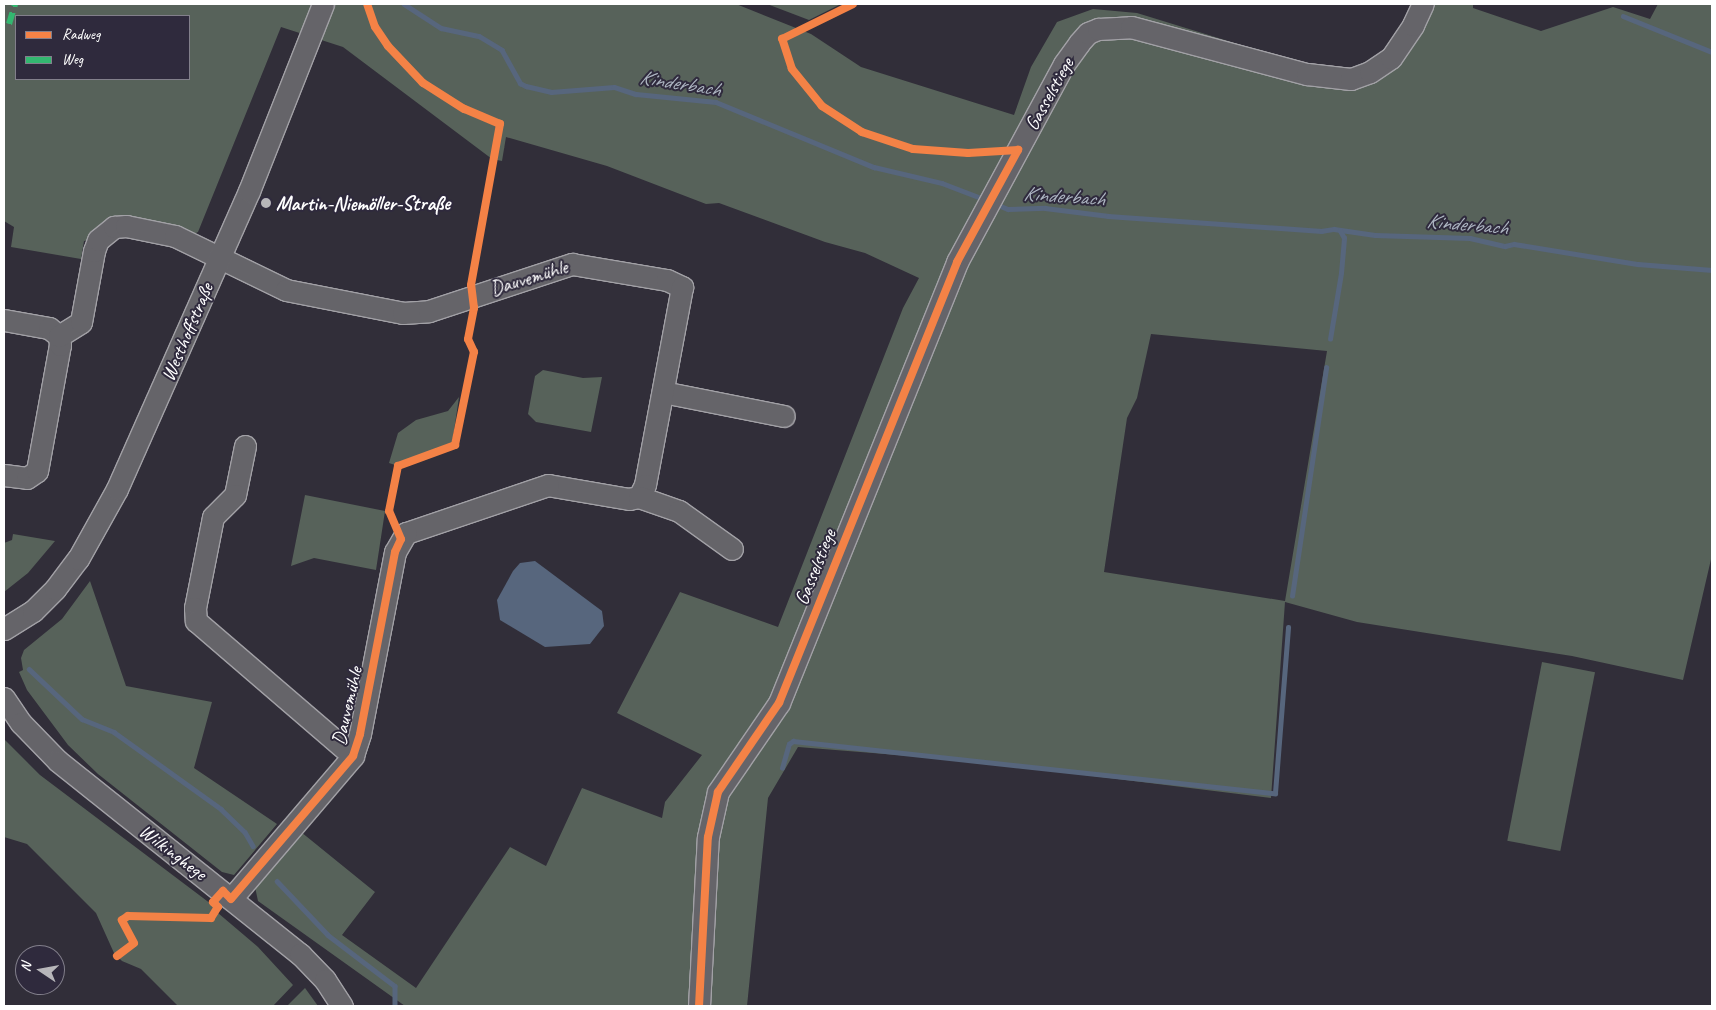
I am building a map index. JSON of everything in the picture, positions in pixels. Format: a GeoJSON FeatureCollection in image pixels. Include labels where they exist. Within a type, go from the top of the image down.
{"type":"FeatureCollection","features":[{"type":"Feature","properties":{"kind":"street","name":"Westhoffstraße"},"geometry":{"type":"LineString","coordinates":[[4,629],[33,611],[78,559],[120,480],[268,145],[323,4]]}},
{"type":"Feature","properties":{"kind":"street","name":"Gasselstiege"},"geometry":{"type":"LineString","coordinates":[[699,1006],[708,838],[718,792],[779,703],[957,262],[1064,64],[1088,33],[1098,29],[1131,27],[1307,74],[1351,79],[1370,72],[1390,58],[1413,26],[1423,4]]}},
{"type":"Feature","properties":{"kind":"street"},"geometry":{"type":"LineString","coordinates":[[4,475],[33,476],[40,464],[59,336],[81,322],[94,251],[98,240],[109,230],[126,226],[175,236],[219,256]]}},
{"type":"Feature","properties":{"kind":"street","name":"Dauvemühle"},"geometry":{"type":"LineString","coordinates":[[219,256],[286,290],[409,314],[429,311],[572,264],[677,283],[682,287],[682,297],[645,485],[639,496]]}},
{"type":"Feature","properties":{"kind":"street"},"geometry":{"type":"LineString","coordinates":[[4,320],[49,328],[59,336]]}},
{"type":"Feature","properties":{"kind":"street"},"geometry":{"type":"LineString","coordinates":[[663,392],[784,416]]}},
{"type":"Feature","properties":{"kind":"street","name":"Dauvemühle"},"geometry":{"type":"LineString","coordinates":[[245,446],[236,495],[213,516],[195,608],[196,621],[353,756]]}},
{"type":"Feature","properties":{"kind":"street","name":"Dauvemühle"},"geometry":{"type":"LineString","coordinates":[[231,898],[353,756],[360,734],[395,552],[406,533],[548,485],[629,499],[639,496],[679,511],[732,549]]}},
{"type":"Feature","properties":{"kind":"street","name":"Wilkinghege"},"geometry":{"type":"LineString","coordinates":[[4,698],[32,735],[58,761],[231,898],[314,968],[342,1006]]}},
{"type":"Feature","properties":{"kind":"shaded area"},"geometry":{"type":"Polygon","coordinates":[[[4,4],[736,4],[811,34],[861,67],[1014,115],[1031,67],[1057,22],[1093,9],[1137,13],[1306,65],[1349,68],[1357,88],[1379,81],[1411,45],[1430,4],[1473,4],[1473,8],[1541,31],[1613,7],[1650,19],[1658,4],[1712,4],[1712,555],[1683,680],[1572,656],[1357,622],[1285,602],[1271,798],[972,761],[798,747],[768,798],[747,1006],[405,1006],[258,901],[255,887],[301,832],[375,892],[342,935],[416,988],[510,847],[546,866],[582,788],[662,818],[665,802],[702,755],[617,713],[680,592],[778,627],[903,308],[919,278],[865,253],[825,242],[719,203],[706,204],[607,166],[506,137],[502,161],[492,159],[343,47],[281,27],[198,232],[194,234],[177,229],[84,241],[81,259],[11,247],[14,227],[4,221],[4,4]],[[1151,334],[1137,398],[1127,418],[1104,572],[1285,601],[1327,351],[1151,334]]]}},
{"type":"Feature","properties":{"kind":"shaded area"},"geometry":{"type":"Polygon","coordinates":[[[767,4],[841,4],[809,20],[767,4]]]}},
{"type":"Feature","properties":{"kind":"shaded area"},"geometry":{"type":"Polygon","coordinates":[[[543,370],[583,378],[602,377],[591,432],[536,422],[528,414],[535,376],[543,370]]]}},
{"type":"Feature","properties":{"kind":"shaded area"},"geometry":{"type":"Polygon","coordinates":[[[459,397],[452,444],[395,465],[389,463],[398,433],[416,420],[448,411],[459,397]]]}},
{"type":"Feature","properties":{"kind":"shaded area"},"geometry":{"type":"Polygon","coordinates":[[[305,495],[385,511],[376,570],[314,558],[291,566],[305,495]]]}},
{"type":"Feature","properties":{"kind":"shaded area"},"geometry":{"type":"Polygon","coordinates":[[[13,534],[55,541],[28,573],[4,592],[4,543],[12,540],[13,534]]]}},
{"type":"Feature","properties":{"kind":"shaded area"},"geometry":{"type":"Polygon","coordinates":[[[90,581],[126,686],[212,702],[194,768],[277,824],[234,875],[222,872],[98,774],[68,745],[27,690],[19,672],[23,670],[21,658],[24,650],[62,619],[90,581]]]}},
{"type":"Feature","properties":{"kind":"shaded area"},"geometry":{"type":"Polygon","coordinates":[[[1542,662],[1595,672],[1560,851],[1507,841],[1542,662]]]}},
{"type":"Feature","properties":{"kind":"shaded area"},"geometry":{"type":"Polygon","coordinates":[[[4,739],[40,775],[215,907],[206,919],[213,919],[218,913],[258,947],[293,985],[273,1006],[178,1006],[141,969],[122,961],[114,953],[96,913],[27,844],[4,837],[4,739]]]}},
{"type":"Feature","properties":{"kind":"shaded area"},"geometry":{"type":"Polygon","coordinates":[[[305,988],[318,1006],[287,1006],[305,988]]]}},
{"type":"Feature","properties":{"kind":"water"},"geometry":{"type":"Polygon","coordinates":[[[535,561],[602,611],[604,626],[590,644],[545,647],[500,620],[497,600],[513,571],[520,563],[535,561]]]}},
{"type":"Feature","properties":{"kind":"waterway","name":"Kinderbach"},"geometry":{"type":"LineString","coordinates":[[404,4],[441,28],[479,36],[502,50],[520,83],[526,86],[551,92],[614,87],[636,94],[716,102],[874,167],[942,183],[984,199]]}},
{"type":"Feature","properties":{"kind":"waterway"},"geometry":{"type":"LineString","coordinates":[[1623,16],[1712,52]]}},
{"type":"Feature","properties":{"kind":"waterway","name":"Kinderbach"},"geometry":{"type":"LineString","coordinates":[[996,204],[1008,209],[1045,208],[1108,216],[1321,231],[1334,229],[1375,235],[1470,238],[1505,246],[1514,244],[1638,264],[1712,270]]}},
{"type":"Feature","properties":{"kind":"waterway"},"geometry":{"type":"LineString","coordinates":[[1330,339],[1341,273],[1344,238],[1340,231]]}},
{"type":"Feature","properties":{"kind":"waterway"},"geometry":{"type":"LineString","coordinates":[[1292,596],[1326,368]]}},
{"type":"Feature","properties":{"kind":"waterway"},"geometry":{"type":"LineString","coordinates":[[782,768],[789,744],[793,741],[1275,793],[1288,628]]}},
{"type":"Feature","properties":{"kind":"waterway"},"geometry":{"type":"LineString","coordinates":[[29,669],[82,719],[114,732],[221,809],[245,832],[253,846]]}},
{"type":"Feature","properties":{"kind":"waterway"},"geometry":{"type":"LineString","coordinates":[[277,881],[328,935],[395,986],[395,1006]]}},
{"type":"Feature","properties":{"kind":"marked path"},"geometry":{"type":"LineString","coordinates":[[9,24],[15,4]]}},
{"type":"Feature","properties":{"kind":"cycle path"},"geometry":{"type":"LineString","coordinates":[[117,956],[134,943],[122,920],[128,916],[211,918],[218,907],[213,902],[223,891],[231,899],[353,756],[360,734],[395,552],[401,539],[389,511],[398,466],[455,445],[474,352],[468,339],[474,308],[471,285],[500,124],[464,109],[423,83],[388,46],[375,27],[367,4]]}},
{"type":"Feature","properties":{"kind":"cycle path"},"geometry":{"type":"LineString","coordinates":[[699,1006],[708,837],[718,792],[779,703],[957,262],[1018,150],[968,153],[913,149],[862,132],[822,106],[792,69],[782,39],[853,4]]}},
{"type":"Feature","properties":{"kind":"place","name":"Martin-Niemöller-Straße"},"geometry":{"type":"Point","coordinates":[266,203]}}]}
